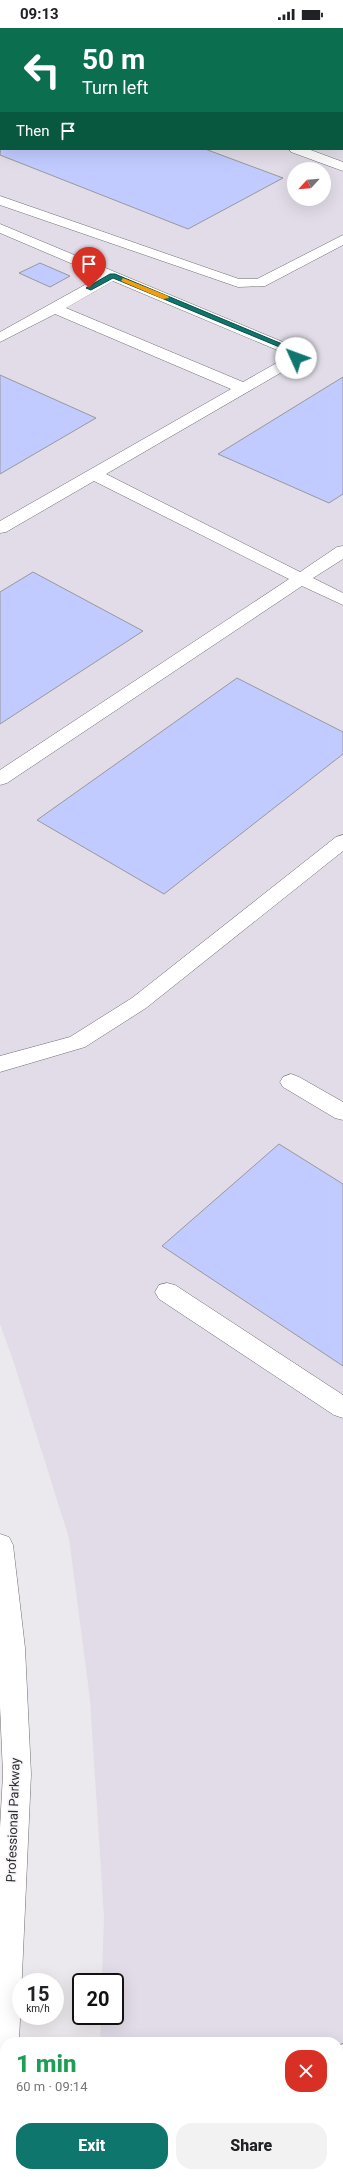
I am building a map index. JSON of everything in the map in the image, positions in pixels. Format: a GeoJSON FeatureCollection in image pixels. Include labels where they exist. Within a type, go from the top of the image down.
{"type":"FeatureCollection","features":[{"type":"Feature","properties":{"kind":"street"},"geometry":{"type":"LineString","coordinates":[[299,150],[343,167]]}},
{"type":"Feature","properties":{"kind":"street"},"geometry":{"type":"LineString","coordinates":[[0,200],[238,283],[260,283],[343,239]]}},
{"type":"Feature","properties":{"kind":"street"},"geometry":{"type":"LineString","coordinates":[[0,228],[297,353],[296,358],[0,528]]}},
{"type":"Feature","properties":{"kind":"street"},"geometry":{"type":"LineString","coordinates":[[0,338],[112,276]]}},
{"type":"Feature","properties":{"kind":"street"},"geometry":{"type":"LineString","coordinates":[[54,308],[243,388]]}},
{"type":"Feature","properties":{"kind":"street"},"geometry":{"type":"LineString","coordinates":[[94,474],[300,580],[343,600]]}},
{"type":"Feature","properties":{"kind":"street"},"geometry":{"type":"LineString","coordinates":[[0,779],[343,551]]}},
{"type":"Feature","properties":{"kind":"street"},"geometry":{"type":"LineString","coordinates":[[0,1064],[77,1042],[139,1003],[343,841]]}},
{"type":"Feature","properties":{"kind":"street"},"geometry":{"type":"LineString","coordinates":[[291,1082],[343,1112]]}},
{"type":"Feature","properties":{"kind":"street"},"geometry":{"type":"LineString","coordinates":[[167,1292],[343,1408]]}},
{"type":"Feature","properties":{"kind":"street","name":"Professional Parkway"},"geometry":{"type":"LineString","coordinates":[[0,1545],[11,1648],[17,1774],[4,2037]]}},
{"type":"Feature","properties":{"kind":"shaded area"},"geometry":{"type":"Polygon","coordinates":[[[0,150],[343,150],[343,2037],[100,2037],[101,2025],[124,2025],[124,1973],[102,1973],[104,1917],[90,1699],[69,1538],[14,1363],[0,1324],[0,150]]]}},
{"type":"Feature","properties":{"kind":"building"},"geometry":{"type":"Polygon","coordinates":[[[0,150],[208,150],[283,178],[188,229],[0,155],[0,150]]]}},
{"type":"Feature","properties":{"kind":"building"},"geometry":{"type":"Polygon","coordinates":[[[40,263],[70,276],[50,287],[19,273],[40,263]]]}},
{"type":"Feature","properties":{"kind":"building"},"geometry":{"type":"Polygon","coordinates":[[[0,375],[96,418],[0,474],[0,375]]]}},
{"type":"Feature","properties":{"kind":"building"},"geometry":{"type":"Polygon","coordinates":[[[343,377],[343,494],[329,503],[218,454],[343,377]]]}},
{"type":"Feature","properties":{"kind":"building"},"geometry":{"type":"Polygon","coordinates":[[[33,572],[143,631],[0,724],[0,592],[33,572]]]}},
{"type":"Feature","properties":{"kind":"building"},"geometry":{"type":"Polygon","coordinates":[[[237,678],[343,732],[343,754],[164,894],[37,820],[237,678]]]}},
{"type":"Feature","properties":{"kind":"building"},"geometry":{"type":"Polygon","coordinates":[[[279,1144],[343,1184],[343,1366],[162,1246],[279,1144]]]}},
{"type":"Feature","properties":{"kind":"slow traffic"},"geometry":{"type":"LineString","coordinates":[[123,280],[166,298]]}},
{"type":"Feature","properties":{"kind":"route"},"geometry":{"type":"LineString","coordinates":[[89,288],[112,276],[297,353],[296,358]]}}]}
